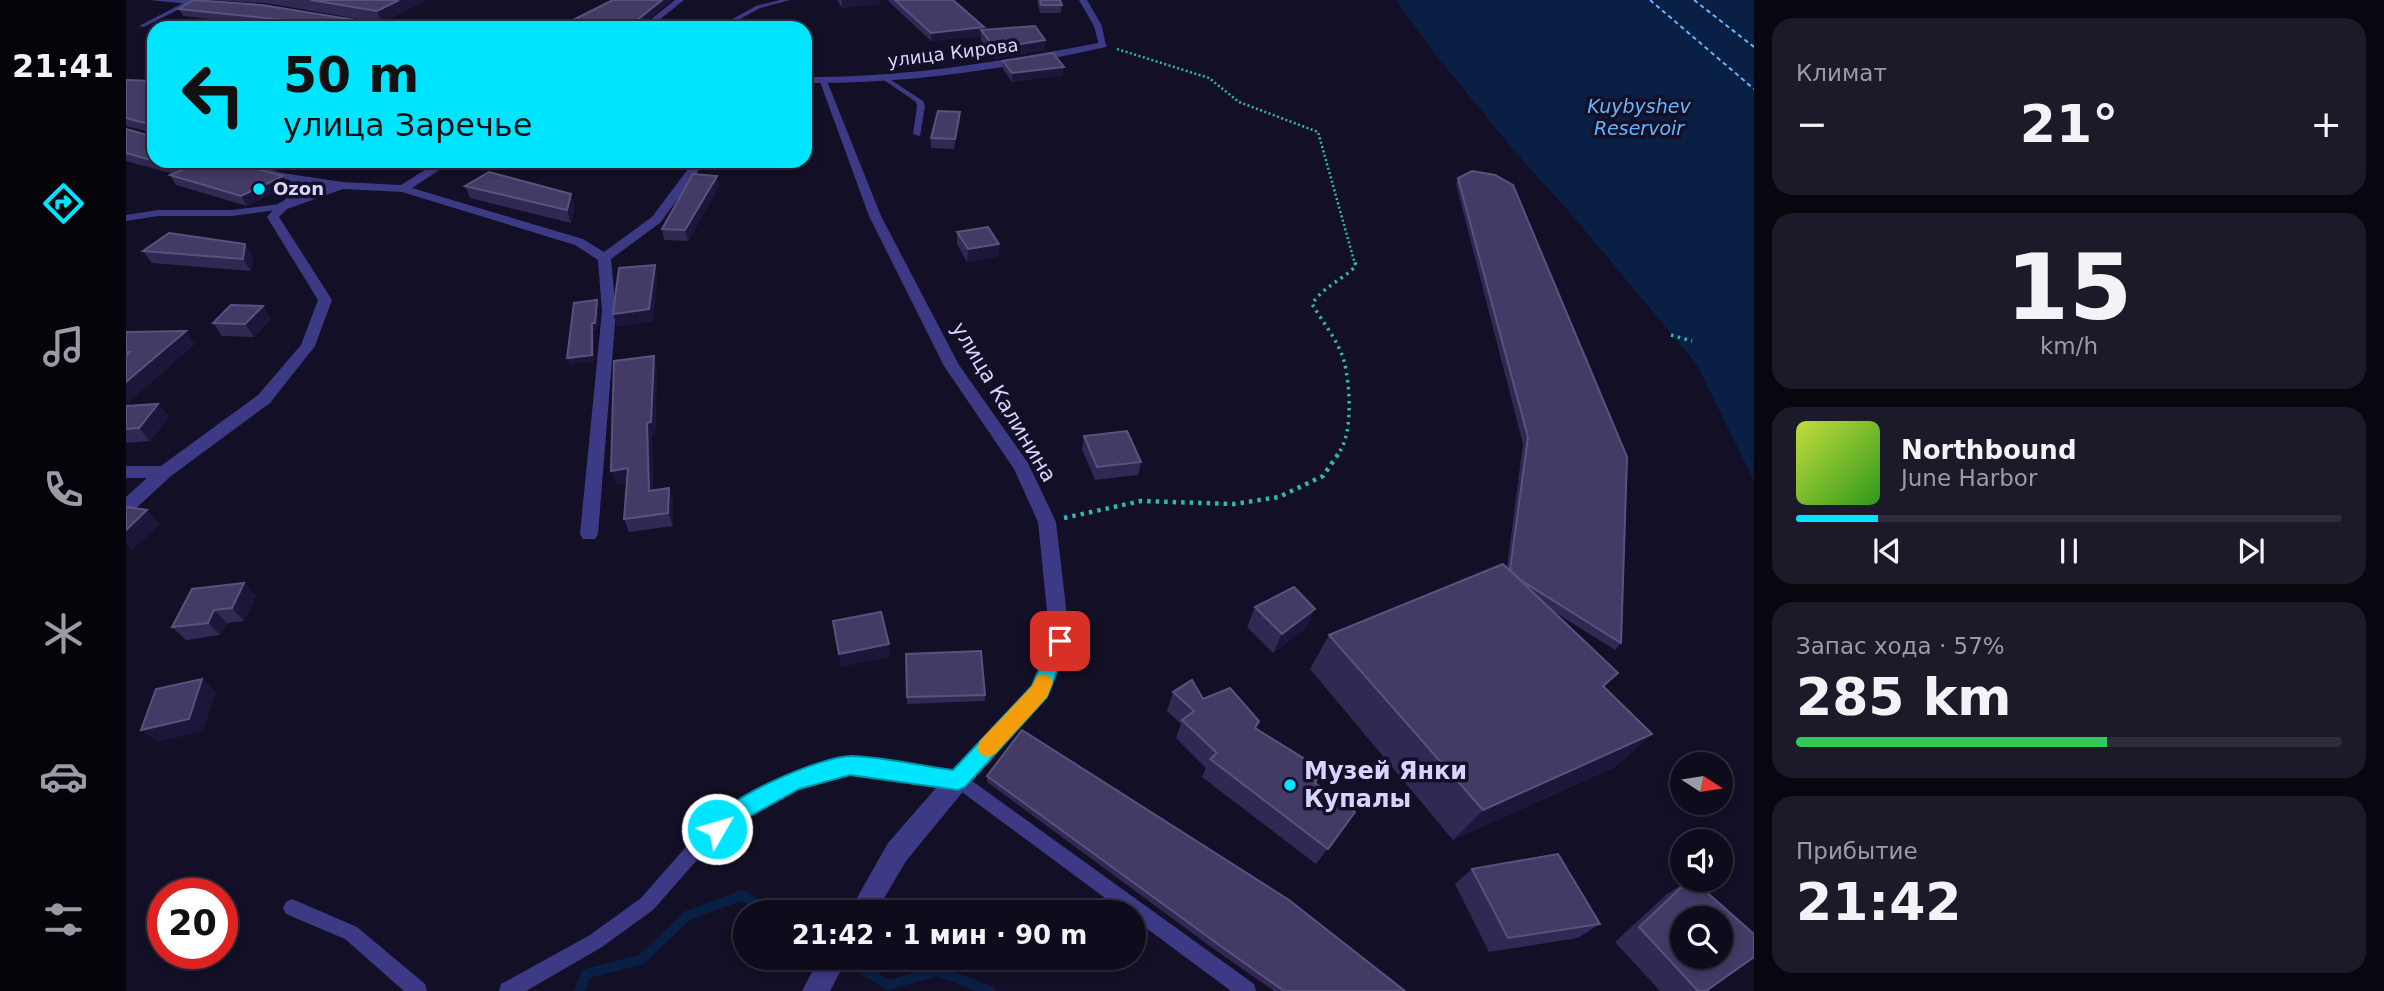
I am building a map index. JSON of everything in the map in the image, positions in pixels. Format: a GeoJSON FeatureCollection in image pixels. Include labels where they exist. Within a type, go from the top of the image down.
{"type":"FeatureCollection","features":[{"type":"Feature","properties":{"kind":"street"},"geometry":{"type":"LineString","coordinates":[[153,0],[227,5]]}},
{"type":"Feature","properties":{"kind":"street"},"geometry":{"type":"LineString","coordinates":[[653,21],[680,0]]}},
{"type":"Feature","properties":{"kind":"street"},"geometry":{"type":"LineString","coordinates":[[1083,0],[1098,26],[1103,45]]}},
{"type":"Feature","properties":{"kind":"street"},"geometry":{"type":"LineString","coordinates":[[335,19],[347,21]]}},
{"type":"Feature","properties":{"kind":"street","name":"улица Кирова"},"geometry":{"type":"LineString","coordinates":[[812,80],[883,77],[1009,63],[1103,45]]}},
{"type":"Feature","properties":{"kind":"street","name":"улица Калинина"},"geometry":{"type":"LineString","coordinates":[[821,81],[875,216],[952,366],[1022,467],[1047,522],[1060,641],[1040,691],[958,780]]}},
{"type":"Feature","properties":{"kind":"street"},"geometry":{"type":"LineString","coordinates":[[254,168],[342,186],[403,189],[579,242],[604,258]]}},
{"type":"Feature","properties":{"kind":"street"},"geometry":{"type":"LineString","coordinates":[[403,189],[436,168]]}},
{"type":"Feature","properties":{"kind":"street"},"geometry":{"type":"LineString","coordinates":[[604,258],[656,220],[695,168]]}},
{"type":"Feature","properties":{"kind":"street"},"geometry":{"type":"LineString","coordinates":[[126,507],[165,472],[264,399],[308,346],[325,300],[273,217],[283,206],[342,186]]}},
{"type":"Feature","properties":{"kind":"street"},"geometry":{"type":"LineString","coordinates":[[589,534],[609,311],[604,258]]}},
{"type":"Feature","properties":{"kind":"street"},"geometry":{"type":"LineString","coordinates":[[126,472],[165,472]]}},
{"type":"Feature","properties":{"kind":"street"},"geometry":{"type":"LineString","coordinates":[[869,900],[897,852],[958,780]]}},
{"type":"Feature","properties":{"kind":"street"},"geometry":{"type":"LineString","coordinates":[[815,991],[827,970]]}},
{"type":"Feature","properties":{"kind":"lane"},"geometry":{"type":"LineString","coordinates":[[732,21],[758,7],[787,0]]}},
{"type":"Feature","properties":{"kind":"lane"},"geometry":{"type":"LineString","coordinates":[[152,21],[189,2]]}},
{"type":"Feature","properties":{"kind":"lane"},"geometry":{"type":"LineString","coordinates":[[142,26],[147,23]]}},
{"type":"Feature","properties":{"kind":"lane"},"geometry":{"type":"LineString","coordinates":[[883,77],[919,100],[921,106],[917,134]]}},
{"type":"Feature","properties":{"kind":"lane"},"geometry":{"type":"LineString","coordinates":[[126,218],[158,213],[232,213],[283,206],[296,194],[292,177]]}},
{"type":"Feature","properties":{"kind":"lane"},"geometry":{"type":"LineString","coordinates":[[508,991],[596,941],[647,904],[698,846],[737,811],[795,781],[850,766],[958,780],[1247,991]]}},
{"type":"Feature","properties":{"kind":"lane"},"geometry":{"type":"LineString","coordinates":[[292,908],[351,933],[418,991]]}},
{"type":"Feature","properties":{"kind":"path"},"geometry":{"type":"LineString","coordinates":[[1047,522],[1141,501],[1234,504],[1279,497],[1323,476],[1344,444],[1350,405],[1344,359],[1312,304],[1318,291],[1349,274],[1356,266],[1318,132],[1249,106],[1209,78],[1103,45]]}},
{"type":"Feature","properties":{"kind":"path"},"geometry":{"type":"LineString","coordinates":[[1671,335],[1692,341]]}},
{"type":"Feature","properties":{"kind":"water","name":"Kuybyshev Reservoir"},"geometry":{"type":"Polygon","coordinates":[[[1396,0],[1754,0],[1754,481],[1697,365],[1572,215],[1516,153],[1430,48],[1396,0]]]}},
{"type":"Feature","properties":{"kind":"building"},"geometry":{"type":"Polygon","coordinates":[[[193,0],[262,5],[361,21],[293,21],[179,9],[193,0]]]}},
{"type":"Feature","properties":{"kind":"building"},"geometry":{"type":"Polygon","coordinates":[[[311,0],[399,0],[377,11],[311,0]]]}},
{"type":"Feature","properties":{"kind":"building"},"geometry":{"type":"Polygon","coordinates":[[[613,0],[662,0],[636,21],[571,21],[613,0]]]}},
{"type":"Feature","properties":{"kind":"building"},"geometry":{"type":"Polygon","coordinates":[[[895,0],[953,0],[984,27],[931,33],[895,0]]]}},
{"type":"Feature","properties":{"kind":"building"},"geometry":{"type":"Polygon","coordinates":[[[1040,0],[1060,0],[1062,5],[1041,5],[1040,0]]]}},
{"type":"Feature","properties":{"kind":"building"},"geometry":{"type":"Polygon","coordinates":[[[1035,26],[1045,40],[995,48],[981,30],[1035,26]]]}},
{"type":"Feature","properties":{"kind":"building"},"geometry":{"type":"Polygon","coordinates":[[[1053,53],[1064,67],[1012,73],[1003,61],[1053,53]]]}},
{"type":"Feature","properties":{"kind":"building"},"geometry":{"type":"Polygon","coordinates":[[[126,80],[147,81],[147,123],[126,118],[126,80]]]}},
{"type":"Feature","properties":{"kind":"building"},"geometry":{"type":"Polygon","coordinates":[[[938,111],[960,112],[955,139],[931,138],[938,111]]]}},
{"type":"Feature","properties":{"kind":"building"},"geometry":{"type":"Polygon","coordinates":[[[126,129],[147,135],[147,159],[126,153],[126,129]]]}},
{"type":"Feature","properties":{"kind":"building"},"geometry":{"type":"Polygon","coordinates":[[[180,168],[253,168],[283,176],[241,196],[170,175],[184,169],[180,168]]]}},
{"type":"Feature","properties":{"kind":"building"},"geometry":{"type":"Polygon","coordinates":[[[1472,171],[1495,175],[1513,185],[1627,457],[1621,643],[1522,581],[1510,570],[1528,437],[1458,178],[1472,171]]]}},
{"type":"Feature","properties":{"kind":"building"},"geometry":{"type":"Polygon","coordinates":[[[489,172],[571,194],[567,210],[465,186],[489,172]]]}},
{"type":"Feature","properties":{"kind":"building"},"geometry":{"type":"Polygon","coordinates":[[[693,174],[717,176],[685,230],[662,229],[693,174]]]}},
{"type":"Feature","properties":{"kind":"building"},"geometry":{"type":"Polygon","coordinates":[[[988,227],[999,244],[968,249],[957,232],[988,227]]]}},
{"type":"Feature","properties":{"kind":"building"},"geometry":{"type":"Polygon","coordinates":[[[169,233],[245,244],[243,259],[143,251],[169,233]]]}},
{"type":"Feature","properties":{"kind":"building"},"geometry":{"type":"Polygon","coordinates":[[[655,265],[649,309],[613,314],[619,268],[655,265]]]}},
{"type":"Feature","properties":{"kind":"building"},"geometry":{"type":"Polygon","coordinates":[[[597,300],[595,323],[592,323],[592,355],[567,358],[574,303],[597,300]]]}},
{"type":"Feature","properties":{"kind":"building"},"geometry":{"type":"Polygon","coordinates":[[[231,305],[263,306],[245,324],[213,323],[231,305]]]}},
{"type":"Feature","properties":{"kind":"building"},"geometry":{"type":"Polygon","coordinates":[[[186,331],[126,382],[126,355],[130,352],[126,352],[126,332],[186,331]]]}},
{"type":"Feature","properties":{"kind":"building"},"geometry":{"type":"Polygon","coordinates":[[[654,356],[651,422],[647,423],[649,491],[669,488],[668,513],[624,519],[628,468],[611,471],[614,361],[654,356]]]}},
{"type":"Feature","properties":{"kind":"building"},"geometry":{"type":"Polygon","coordinates":[[[158,404],[139,428],[126,429],[126,406],[158,404]]]}},
{"type":"Feature","properties":{"kind":"building"},"geometry":{"type":"Polygon","coordinates":[[[1127,431],[1141,462],[1097,467],[1084,436],[1127,431]]]}},
{"type":"Feature","properties":{"kind":"building"},"geometry":{"type":"Polygon","coordinates":[[[126,507],[147,510],[126,530],[126,507]]]}},
{"type":"Feature","properties":{"kind":"building"},"geometry":{"type":"Polygon","coordinates":[[[1503,564],[1618,673],[1603,686],[1652,734],[1483,810],[1329,635],[1503,564]]]}},
{"type":"Feature","properties":{"kind":"building"},"geometry":{"type":"Polygon","coordinates":[[[244,583],[232,608],[214,610],[208,623],[172,627],[192,589],[244,583]]]}},
{"type":"Feature","properties":{"kind":"building"},"geometry":{"type":"Polygon","coordinates":[[[1294,587],[1315,609],[1282,634],[1255,607],[1294,587]]]}},
{"type":"Feature","properties":{"kind":"building"},"geometry":{"type":"Polygon","coordinates":[[[881,612],[889,644],[839,654],[833,621],[881,612]]]}},
{"type":"Feature","properties":{"kind":"building"},"geometry":{"type":"Polygon","coordinates":[[[981,651],[985,695],[907,697],[906,654],[981,651]]]}},
{"type":"Feature","properties":{"kind":"building"},"geometry":{"type":"Polygon","coordinates":[[[202,679],[189,719],[141,730],[156,689],[202,679]]]}},
{"type":"Feature","properties":{"kind":"building"},"geometry":{"type":"Polygon","coordinates":[[[1192,680],[1203,699],[1230,688],[1259,721],[1255,728],[1321,769],[1315,783],[1355,812],[1328,849],[1210,759],[1217,753],[1182,720],[1194,711],[1173,692],[1192,680]]]}},
{"type":"Feature","properties":{"kind":"building"},"geometry":{"type":"Polygon","coordinates":[[[1022,730],[1289,900],[1405,991],[1284,991],[987,776],[1022,730]]]}},
{"type":"Feature","properties":{"kind":"building"},"geometry":{"type":"Polygon","coordinates":[[[1558,854],[1600,924],[1508,938],[1472,869],[1558,854]]]}},
{"type":"Feature","properties":{"kind":"building"},"geometry":{"type":"Polygon","coordinates":[[[1676,892],[1707,892],[1722,906],[1670,906],[1670,961],[1639,927],[1676,892]]]}},
{"type":"Feature","properties":{"kind":"building"},"geometry":{"type":"Polygon","coordinates":[[[1733,915],[1754,934],[1754,957],[1706,991],[1698,991],[1678,969],[1733,969],[1733,915]]]}},
{"type":"Feature","properties":{"kind":"waterway"},"geometry":{"type":"LineString","coordinates":[[579,991],[586,974],[642,959],[687,916],[742,895],[750,900]]}},
{"type":"Feature","properties":{"kind":"waterway"},"geometry":{"type":"LineString","coordinates":[[864,970],[888,985],[938,971],[990,991]]}},
{"type":"Feature","properties":{"kind":"ferry route"},"geometry":{"type":"LineString","coordinates":[[1650,0],[1754,89]]}},
{"type":"Feature","properties":{"kind":"ferry route"},"geometry":{"type":"LineString","coordinates":[[1694,0],[1754,47]]}},
{"type":"Feature","properties":{"kind":"slow traffic"},"geometry":{"type":"LineString","coordinates":[[987,748],[1040,691],[1043,682]]}},
{"type":"Feature","properties":{"kind":"place","name":"Ozon"},"geometry":{"type":"Point","coordinates":[259,189]}},
{"type":"Feature","properties":{"kind":"place","name":"Музей Янки Купалы"},"geometry":{"type":"Point","coordinates":[1290,785]}},
{"type":"Feature","properties":{"kind":"route"},"geometry":{"type":"LineString","coordinates":[[717,829],[737,811],[795,781],[850,766],[958,780],[1040,691],[1060,641]]}}]}
